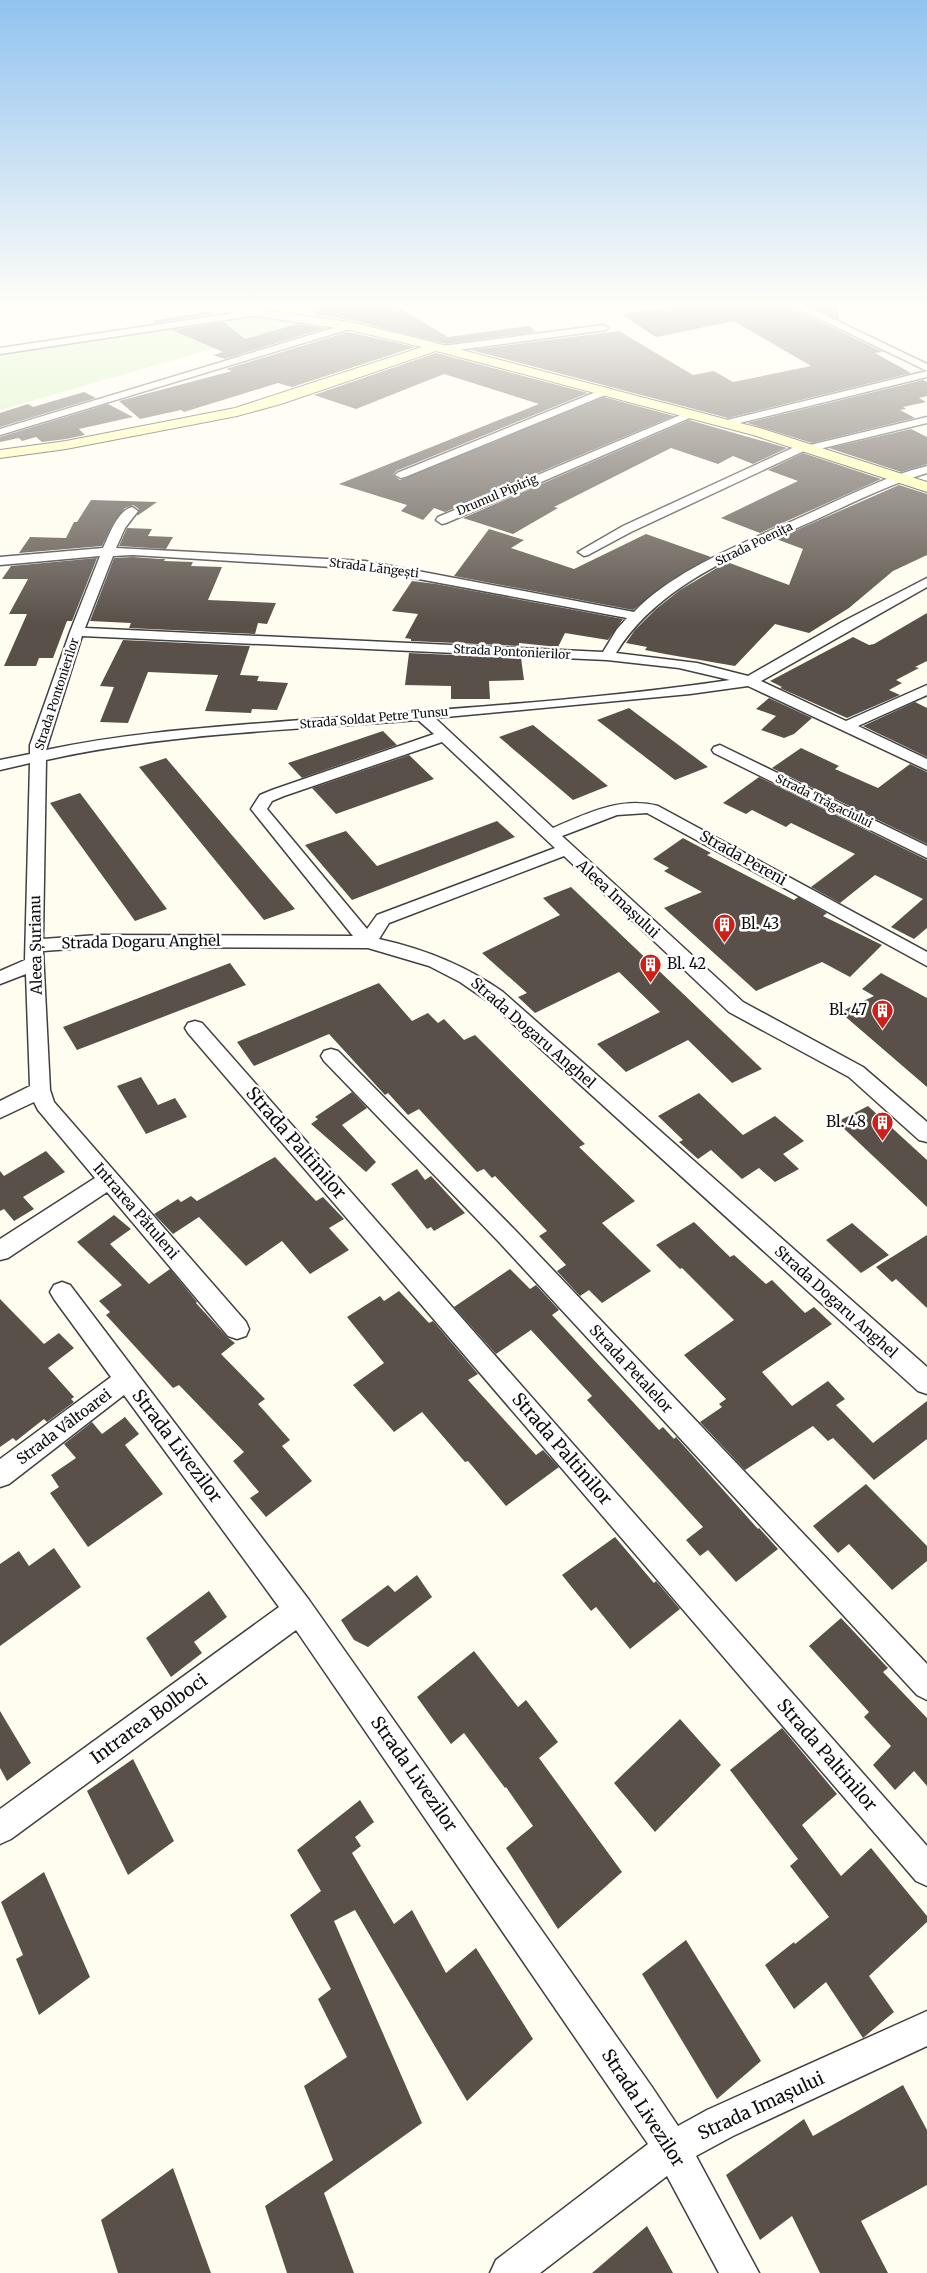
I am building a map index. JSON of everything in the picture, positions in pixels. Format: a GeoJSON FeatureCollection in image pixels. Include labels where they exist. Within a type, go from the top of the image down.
{"type":"FeatureCollection","features":[{"type":"Feature","properties":{"kind":"street"},"geometry":{"type":"LineString","coordinates":[[0,432],[69,411]]}},
{"type":"Feature","properties":{"kind":"street"},"geometry":{"type":"LineString","coordinates":[[0,454],[76,443],[241,411]]}},
{"type":"Feature","properties":{"kind":"street"},"geometry":{"type":"LineString","coordinates":[[401,476],[558,411]]}},
{"type":"Feature","properties":{"kind":"street"},"geometry":{"type":"LineString","coordinates":[[679,411],[808,447],[927,487]]}},
{"type":"Feature","properties":{"kind":"street"},"geometry":{"type":"LineString","coordinates":[[727,423],[776,411]]}},
{"type":"Feature","properties":{"kind":"street","name":"Drumul Pipirig"},"geometry":{"type":"LineString","coordinates":[[442,520],[463,509],[690,414]]}},
{"type":"Feature","properties":{"kind":"street"},"geometry":{"type":"LineString","coordinates":[[584,552],[627,528],[808,447],[927,420]]}},
{"type":"Feature","properties":{"kind":"street","name":"Strada Poenița"},"geometry":{"type":"LineString","coordinates":[[607,656],[617,639],[636,616],[678,585],[740,550],[899,477],[927,469]]}},
{"type":"Feature","properties":{"kind":"street","name":"Strada Pontonierilor"},"geometry":{"type":"LineString","coordinates":[[36,755],[77,632],[108,551],[119,527],[132,511]]}},
{"type":"Feature","properties":{"kind":"street","name":"Strada Lăngești"},"geometry":{"type":"LineString","coordinates":[[0,561],[108,551],[365,565],[636,616]]}},
{"type":"Feature","properties":{"kind":"street"},"geometry":{"type":"LineString","coordinates":[[750,681],[839,629],[927,582]]}},
{"type":"Feature","properties":{"kind":"street","name":"Strada Pontonierilor"},"geometry":{"type":"LineString","coordinates":[[77,632],[607,656],[693,667],[750,681],[927,764]]}},
{"type":"Feature","properties":{"kind":"street","name":"Strada Soldat Petre Tunsu"},"geometry":{"type":"LineString","coordinates":[[0,765],[36,755],[96,744],[160,736],[534,706],[690,690],[750,681]]}},
{"type":"Feature","properties":{"kind":"street"},"geometry":{"type":"LineString","coordinates":[[846,726],[927,689]]}},
{"type":"Feature","properties":{"kind":"street","name":"Aleea Imașului"},"geometry":{"type":"LineString","coordinates":[[421,714],[565,850],[736,1007],[856,1072],[927,1134]]}},
{"type":"Feature","properties":{"kind":"street"},"geometry":{"type":"LineString","coordinates":[[444,736],[278,793],[266,798],[259,809],[368,942],[383,919],[565,850]]}},
{"type":"Feature","properties":{"kind":"street","name":"Strada Trăgaciului"},"geometry":{"type":"LineString","coordinates":[[720,750],[927,853]]}},
{"type":"Feature","properties":{"kind":"street","name":"Aleea Șurianu"},"geometry":{"type":"LineString","coordinates":[[36,755],[34,954],[40,1090]]}},
{"type":"Feature","properties":{"kind":"street","name":"Strada Pereni"},"geometry":{"type":"LineString","coordinates":[[550,835],[599,815],[625,808],[643,807],[652,810],[927,960]]}},
{"type":"Feature","properties":{"kind":"street","name":"Strada Dogaru Anghel"},"geometry":{"type":"LineString","coordinates":[[0,978],[34,954],[98,941],[368,942],[393,948],[456,970],[496,997],[927,1383]]}},
{"type":"Feature","properties":{"kind":"street","name":"Strada Paltinilor"},"geometry":{"type":"LineString","coordinates":[[195,1028],[927,1870]]}},
{"type":"Feature","properties":{"kind":"street","name":"Strada Petalelor"},"geometry":{"type":"LineString","coordinates":[[331,1056],[507,1236],[927,1685]]}},
{"type":"Feature","properties":{"kind":"street"},"geometry":{"type":"LineString","coordinates":[[0,1110],[40,1090]]}},
{"type":"Feature","properties":{"kind":"street","name":"Intrarea Pătuleni"},"geometry":{"type":"LineString","coordinates":[[40,1090],[45,1104],[237,1329]]}},
{"type":"Feature","properties":{"kind":"street"},"geometry":{"type":"LineString","coordinates":[[0,1251],[108,1180]]}},
{"type":"Feature","properties":{"kind":"street","name":"Strada Livezilor"},"geometry":{"type":"LineString","coordinates":[[62,1292],[299,1610],[635,2091],[672,2149],[740,2273]]}},
{"type":"Feature","properties":{"kind":"street","name":"Strada Vâltoarei"},"geometry":{"type":"LineString","coordinates":[[0,1475],[127,1379]]}},
{"type":"Feature","properties":{"kind":"street","name":"Intrarea Bolboci"},"geometry":{"type":"LineString","coordinates":[[0,1828],[299,1610]]}},
{"type":"Feature","properties":{"kind":"street","name":"Strada Imașului"},"geometry":{"type":"LineString","coordinates":[[509,2273],[672,2149],[720,2123],[927,2028]]}},
{"type":"Feature","properties":{"kind":"building"},"geometry":{"type":"Polygon","coordinates":[[[6,411],[53,411],[0,427],[0,413],[6,411]]]}},
{"type":"Feature","properties":{"kind":"building"},"geometry":{"type":"Polygon","coordinates":[[[85,411],[122,411],[133,417],[79,429],[85,435],[66,439],[42,442],[36,437],[22,441],[19,438],[0,442],[0,437],[85,411]]]}},
{"type":"Feature","properties":{"kind":"building"},"geometry":{"type":"Polygon","coordinates":[[[131,411],[176,411],[140,419],[131,411]]]}},
{"type":"Feature","properties":{"kind":"building"},"geometry":{"type":"Polygon","coordinates":[[[521,411],[544,411],[396,471],[393,475],[400,480],[569,411],[656,411],[674,416],[445,512],[434,508],[423,520],[401,511],[407,505],[339,484],[521,411]]]}},
{"type":"Feature","properties":{"kind":"building"},"geometry":{"type":"Polygon","coordinates":[[[702,411],[756,411],[728,418],[702,411]]]}},
{"type":"Feature","properties":{"kind":"building"},"geometry":{"type":"Polygon","coordinates":[[[796,411],[902,411],[915,418],[812,443],[747,423],[796,411]]]}},
{"type":"Feature","properties":{"kind":"building"},"geometry":{"type":"Polygon","coordinates":[[[689,420],[787,448],[753,464],[733,456],[718,464],[671,448],[554,507],[558,508],[513,534],[463,518],[689,420]]]}},
{"type":"Feature","properties":{"kind":"building"},"geometry":{"type":"Polygon","coordinates":[[[911,429],[927,437],[927,464],[901,472],[829,448],[911,429]]]}},
{"type":"Feature","properties":{"kind":"building"},"geometry":{"type":"Polygon","coordinates":[[[803,453],[881,479],[760,533],[721,518],[798,481],[768,470],[803,453]]]}},
{"type":"Feature","properties":{"kind":"building"},"geometry":{"type":"Polygon","coordinates":[[[899,485],[927,494],[927,555],[893,571],[849,608],[809,633],[775,624],[735,666],[645,650],[647,647],[626,643],[635,630],[656,609],[680,590],[727,562],[789,585],[803,549],[776,539],[899,485]]]}},
{"type":"Feature","properties":{"kind":"building"},"geometry":{"type":"Polygon","coordinates":[[[91,500],[157,502],[137,516],[139,509],[133,505],[125,508],[113,524],[102,546],[19,553],[30,537],[66,538],[74,522],[77,522],[91,500]]]}},
{"type":"Feature","properties":{"kind":"building"},"geometry":{"type":"Polygon","coordinates":[[[127,528],[152,529],[148,536],[173,537],[166,549],[119,546],[127,528]]]}},
{"type":"Feature","properties":{"kind":"building"},"geometry":{"type":"Polygon","coordinates":[[[489,529],[524,540],[511,548],[574,569],[646,534],[711,557],[671,580],[633,610],[454,576],[489,529]]]}},
{"type":"Feature","properties":{"kind":"building"},"geometry":{"type":"Polygon","coordinates":[[[133,557],[193,562],[191,566],[222,567],[208,600],[276,603],[267,624],[258,623],[255,634],[129,628],[131,623],[90,621],[114,558],[133,557]]]}},
{"type":"Feature","properties":{"kind":"building"},"geometry":{"type":"Polygon","coordinates":[[[97,558],[72,621],[67,621],[53,658],[39,658],[36,666],[4,666],[27,614],[9,614],[28,579],[2,579],[11,566],[97,558]]]}},
{"type":"Feature","properties":{"kind":"building"},"geometry":{"type":"Polygon","coordinates":[[[412,581],[623,619],[608,640],[565,633],[558,647],[519,643],[519,646],[411,641],[411,639],[405,638],[418,614],[392,611],[412,581]]]}},
{"type":"Feature","properties":{"kind":"building"},"geometry":{"type":"Polygon","coordinates":[[[927,613],[927,661],[915,667],[919,668],[896,680],[902,683],[889,690],[900,695],[847,718],[780,688],[782,687],[770,681],[853,637],[869,645],[874,644],[927,613]]]}},
{"type":"Feature","properties":{"kind":"building"},"geometry":{"type":"Polygon","coordinates":[[[123,640],[250,646],[240,675],[259,676],[257,681],[288,683],[277,710],[252,709],[251,713],[205,711],[218,675],[148,672],[128,723],[100,722],[114,687],[100,686],[123,640]]]}},
{"type":"Feature","properties":{"kind":"building"},"geometry":{"type":"Polygon","coordinates":[[[409,653],[521,658],[524,680],[489,681],[490,699],[451,699],[451,686],[405,685],[409,653]]]}},
{"type":"Feature","properties":{"kind":"building"},"geometry":{"type":"Polygon","coordinates":[[[769,698],[812,718],[794,734],[784,738],[761,730],[776,716],[756,709],[769,698]]]}},
{"type":"Feature","properties":{"kind":"building"},"geometry":{"type":"Polygon","coordinates":[[[915,702],[927,708],[927,757],[863,726],[915,702]]]}},
{"type":"Feature","properties":{"kind":"building"},"geometry":{"type":"Polygon","coordinates":[[[629,708],[708,767],[675,780],[597,720],[629,708]]]}},
{"type":"Feature","properties":{"kind":"building"},"geometry":{"type":"Polygon","coordinates":[[[533,725],[608,786],[573,800],[499,737],[533,725]]]}},
{"type":"Feature","properties":{"kind":"building"},"geometry":{"type":"Polygon","coordinates":[[[383,731],[397,745],[302,778],[288,763],[383,731]]]}},
{"type":"Feature","properties":{"kind":"building"},"geometry":{"type":"Polygon","coordinates":[[[801,748],[839,766],[835,769],[878,788],[910,764],[927,772],[927,844],[772,768],[801,748]]]}},
{"type":"Feature","properties":{"kind":"building"},"geometry":{"type":"Polygon","coordinates":[[[409,755],[434,779],[336,814],[312,788],[409,755]]]}},
{"type":"Feature","properties":{"kind":"building"},"geometry":{"type":"Polygon","coordinates":[[[166,758],[295,909],[264,920],[139,767],[166,758]]]}},
{"type":"Feature","properties":{"kind":"building"},"geometry":{"type":"Polygon","coordinates":[[[759,777],[927,860],[927,928],[914,939],[891,927],[923,899],[875,875],[840,903],[811,887],[855,854],[791,823],[786,827],[752,810],[746,814],[723,803],[759,777]]]}},
{"type":"Feature","properties":{"kind":"building"},"geometry":{"type":"Polygon","coordinates":[[[80,793],[167,909],[135,921],[50,803],[80,793]]]}},
{"type":"Feature","properties":{"kind":"building"},"geometry":{"type":"Polygon","coordinates":[[[497,821],[515,837],[352,900],[305,845],[346,831],[377,866],[497,821]]]}},
{"type":"Feature","properties":{"kind":"building"},"geometry":{"type":"Polygon","coordinates":[[[683,838],[711,853],[707,855],[794,900],[798,897],[827,913],[823,916],[882,945],[850,977],[822,962],[756,991],[664,908],[702,892],[664,871],[669,868],[653,859],[683,838]]]}},
{"type":"Feature","properties":{"kind":"building"},"geometry":{"type":"Polygon","coordinates":[[[571,887],[762,1069],[732,1083],[688,1040],[626,1072],[597,1044],[660,1012],[619,972],[535,1013],[518,997],[527,993],[482,953],[560,915],[543,898],[571,887]]]}},
{"type":"Feature","properties":{"kind":"building"},"geometry":{"type":"Polygon","coordinates":[[[230,963],[246,985],[77,1050],[63,1027],[230,963]]]}},
{"type":"Feature","properties":{"kind":"building"},"geometry":{"type":"Polygon","coordinates":[[[881,973],[927,998],[927,1087],[840,1012],[874,996],[862,989],[881,973]]]}},
{"type":"Feature","properties":{"kind":"building"},"geometry":{"type":"Polygon","coordinates":[[[379,983],[412,1021],[428,1013],[438,1023],[444,1019],[464,1040],[475,1035],[585,1144],[579,1147],[635,1201],[602,1223],[651,1271],[602,1303],[589,1290],[580,1296],[557,1271],[566,1265],[539,1236],[547,1231],[495,1176],[492,1178],[484,1169],[477,1172],[419,1109],[408,1115],[388,1093],[385,1095],[329,1034],[254,1066],[237,1042],[379,983]]]}},
{"type":"Feature","properties":{"kind":"building"},"geometry":{"type":"Polygon","coordinates":[[[141,1077],[158,1105],[175,1098],[187,1117],[146,1134],[117,1086],[141,1077]]]}},
{"type":"Feature","properties":{"kind":"building"},"geometry":{"type":"Polygon","coordinates":[[[352,1092],[367,1108],[342,1125],[376,1162],[366,1172],[311,1124],[318,1119],[315,1117],[352,1092]]]}},
{"type":"Feature","properties":{"kind":"building"},"geometry":{"type":"Polygon","coordinates":[[[699,1093],[743,1135],[775,1116],[804,1141],[783,1154],[799,1169],[775,1182],[759,1168],[742,1179],[711,1150],[698,1159],[679,1142],[683,1140],[658,1116],[699,1093]]]}},
{"type":"Feature","properties":{"kind":"building","name":"Bl. 48"},"geometry":{"type":"Polygon","coordinates":[[[868,1106],[927,1160],[927,1207],[837,1122],[868,1106]]]}},
{"type":"Feature","properties":{"kind":"building"},"geometry":{"type":"Polygon","coordinates":[[[46,1151],[65,1172],[23,1197],[34,1209],[14,1221],[4,1209],[0,1211],[0,1171],[4,1176],[46,1151]]]}},
{"type":"Feature","properties":{"kind":"building"},"geometry":{"type":"Polygon","coordinates":[[[275,1157],[316,1201],[323,1197],[344,1219],[329,1228],[349,1250],[310,1274],[282,1241],[246,1266],[199,1217],[173,1234],[154,1214],[178,1199],[181,1202],[191,1196],[197,1201],[275,1157]]]}},
{"type":"Feature","properties":{"kind":"building"},"geometry":{"type":"Polygon","coordinates":[[[417,1169],[425,1180],[431,1176],[465,1213],[434,1231],[431,1227],[427,1229],[391,1184],[417,1169]]]}},
{"type":"Feature","properties":{"kind":"building"},"geometry":{"type":"Polygon","coordinates":[[[114,1215],[131,1229],[110,1244],[149,1284],[170,1269],[196,1303],[227,1337],[235,1343],[221,1354],[265,1399],[258,1404],[290,1440],[282,1446],[312,1481],[266,1517],[250,1498],[259,1492],[233,1461],[244,1452],[179,1385],[173,1388],[106,1315],[110,1312],[99,1301],[122,1285],[77,1242],[114,1215]]]}},
{"type":"Feature","properties":{"kind":"building"},"geometry":{"type":"Polygon","coordinates":[[[694,1222],[730,1257],[734,1255],[766,1284],[772,1280],[805,1313],[814,1307],[832,1324],[762,1372],[792,1406],[828,1381],[845,1399],[836,1405],[873,1443],[927,1401],[927,1439],[874,1480],[833,1438],[828,1441],[813,1426],[745,1470],[700,1422],[722,1407],[719,1404],[726,1399],[684,1355],[734,1320],[656,1245],[694,1222]]]}},
{"type":"Feature","properties":{"kind":"building"},"geometry":{"type":"Polygon","coordinates":[[[852,1223],[889,1255],[861,1273],[826,1240],[852,1223]]]}},
{"type":"Feature","properties":{"kind":"building"},"geometry":{"type":"Polygon","coordinates":[[[927,1235],[927,1308],[896,1279],[892,1282],[876,1267],[927,1235]]]}},
{"type":"Feature","properties":{"kind":"building"},"geometry":{"type":"Polygon","coordinates":[[[510,1269],[530,1289],[536,1285],[559,1310],[552,1315],[659,1430],[663,1427],[674,1439],[676,1437],[778,1549],[736,1582],[708,1550],[700,1556],[686,1540],[703,1527],[587,1400],[592,1396],[531,1330],[496,1354],[454,1307],[510,1269]]]}},
{"type":"Feature","properties":{"kind":"building"},"geometry":{"type":"Polygon","coordinates":[[[399,1291],[429,1323],[433,1321],[478,1374],[468,1380],[536,1455],[543,1450],[559,1467],[506,1506],[468,1461],[465,1462],[422,1412],[394,1432],[353,1385],[384,1363],[347,1317],[380,1296],[384,1301],[399,1291]]]}},
{"type":"Feature","properties":{"kind":"building"},"geometry":{"type":"Polygon","coordinates":[[[0,1299],[44,1344],[59,1333],[74,1348],[48,1368],[74,1397],[71,1399],[74,1402],[47,1422],[44,1419],[16,1441],[13,1438],[0,1447],[0,1299]]]}},
{"type":"Feature","properties":{"kind":"building"},"geometry":{"type":"Polygon","coordinates":[[[125,1417],[139,1434],[125,1445],[163,1494],[88,1547],[50,1493],[59,1487],[51,1475],[76,1458],[64,1444],[92,1422],[102,1434],[125,1417]]]}},
{"type":"Feature","properties":{"kind":"building"},"geometry":{"type":"Polygon","coordinates":[[[866,1484],[927,1546],[927,1561],[892,1590],[849,1544],[838,1553],[813,1526],[866,1484]]]}},
{"type":"Feature","properties":{"kind":"building"},"geometry":{"type":"Polygon","coordinates":[[[615,1537],[654,1583],[656,1581],[680,1609],[630,1649],[596,1607],[591,1611],[562,1575],[615,1537]]]}},
{"type":"Feature","properties":{"kind":"building"},"geometry":{"type":"Polygon","coordinates":[[[54,1548],[81,1587],[0,1646],[0,1564],[19,1551],[29,1566],[54,1548]]]}},
{"type":"Feature","properties":{"kind":"building"},"geometry":{"type":"Polygon","coordinates":[[[417,1575],[432,1597],[368,1647],[354,1640],[341,1620],[388,1585],[395,1592],[417,1575]]]}},
{"type":"Feature","properties":{"kind":"building"},"geometry":{"type":"Polygon","coordinates":[[[209,1591],[227,1617],[194,1642],[202,1653],[171,1677],[146,1638],[209,1591]]]}},
{"type":"Feature","properties":{"kind":"building"},"geometry":{"type":"Polygon","coordinates":[[[841,1618],[888,1668],[883,1672],[927,1718],[927,1786],[914,1771],[895,1790],[873,1765],[891,1746],[864,1717],[869,1712],[809,1646],[841,1618]]]}},
{"type":"Feature","properties":{"kind":"building"},"geometry":{"type":"Polygon","coordinates":[[[474,1651],[518,1707],[526,1700],[558,1742],[539,1758],[622,1872],[558,1929],[506,1848],[533,1826],[506,1787],[464,1733],[451,1744],[417,1697],[474,1651]]]}},
{"type":"Feature","properties":{"kind":"building"},"geometry":{"type":"Polygon","coordinates":[[[0,1711],[31,1763],[7,1781],[0,1768],[0,1711]]]}},
{"type":"Feature","properties":{"kind":"building"},"geometry":{"type":"Polygon","coordinates":[[[680,1719],[721,1765],[655,1832],[614,1783],[680,1719]]]}},
{"type":"Feature","properties":{"kind":"building"},"geometry":{"type":"Polygon","coordinates":[[[782,1728],[837,1794],[802,1825],[841,1876],[871,1848],[927,1916],[927,1922],[869,1976],[894,2012],[863,2038],[826,1982],[794,2009],[765,1965],[829,1917],[790,1866],[798,1859],[730,1770],[782,1728]]]}},
{"type":"Feature","properties":{"kind":"building"},"geometry":{"type":"Polygon","coordinates":[[[133,1759],[174,1841],[128,1875],[87,1791],[133,1759]]]}},
{"type":"Feature","properties":{"kind":"building"},"geometry":{"type":"Polygon","coordinates":[[[360,1800],[374,1822],[355,1837],[361,1846],[352,1853],[394,1924],[412,1910],[446,1973],[476,1948],[533,2039],[467,2101],[355,1910],[334,1921],[422,2123],[324,2193],[354,2273],[287,2273],[265,2206],[333,2160],[304,2086],[347,2057],[318,1999],[331,1989],[290,1915],[321,1891],[297,1850],[360,1800]]]}},
{"type":"Feature","properties":{"kind":"building"},"geometry":{"type":"Polygon","coordinates":[[[44,1872],[90,1977],[39,2015],[16,1959],[23,1955],[1,1902],[44,1872]]]}},
{"type":"Feature","properties":{"kind":"building"},"geometry":{"type":"Polygon","coordinates":[[[686,1940],[761,2061],[717,2099],[642,1974],[686,1940]]]}},
{"type":"Feature","properties":{"kind":"building"},"geometry":{"type":"Polygon","coordinates":[[[903,2085],[927,2130],[927,2185],[861,2221],[888,2273],[820,2273],[792,2216],[760,2240],[726,2175],[804,2119],[813,2136],[903,2085]]]}},
{"type":"Feature","properties":{"kind":"building"},"geometry":{"type":"Polygon","coordinates":[[[173,2168],[211,2273],[118,2273],[101,2220],[173,2168]]]}},
{"type":"Feature","properties":{"kind":"building"},"geometry":{"type":"Polygon","coordinates":[[[647,2226],[673,2273],[592,2273],[647,2226]]]}},
{"type":"Feature","properties":{"kind":"place","name":"Bl. 43"},"geometry":{"type":"Point","coordinates":[725,943]}},
{"type":"Feature","properties":{"kind":"place","name":"Bl. 42"},"geometry":{"type":"Point","coordinates":[651,983]}},
{"type":"Feature","properties":{"kind":"place","name":"Bl. 47"},"geometry":{"type":"Point","coordinates":[883,1029]}},
{"type":"Feature","properties":{"kind":"place","name":"Bl. 48"},"geometry":{"type":"Point","coordinates":[882,1141]}}]}
